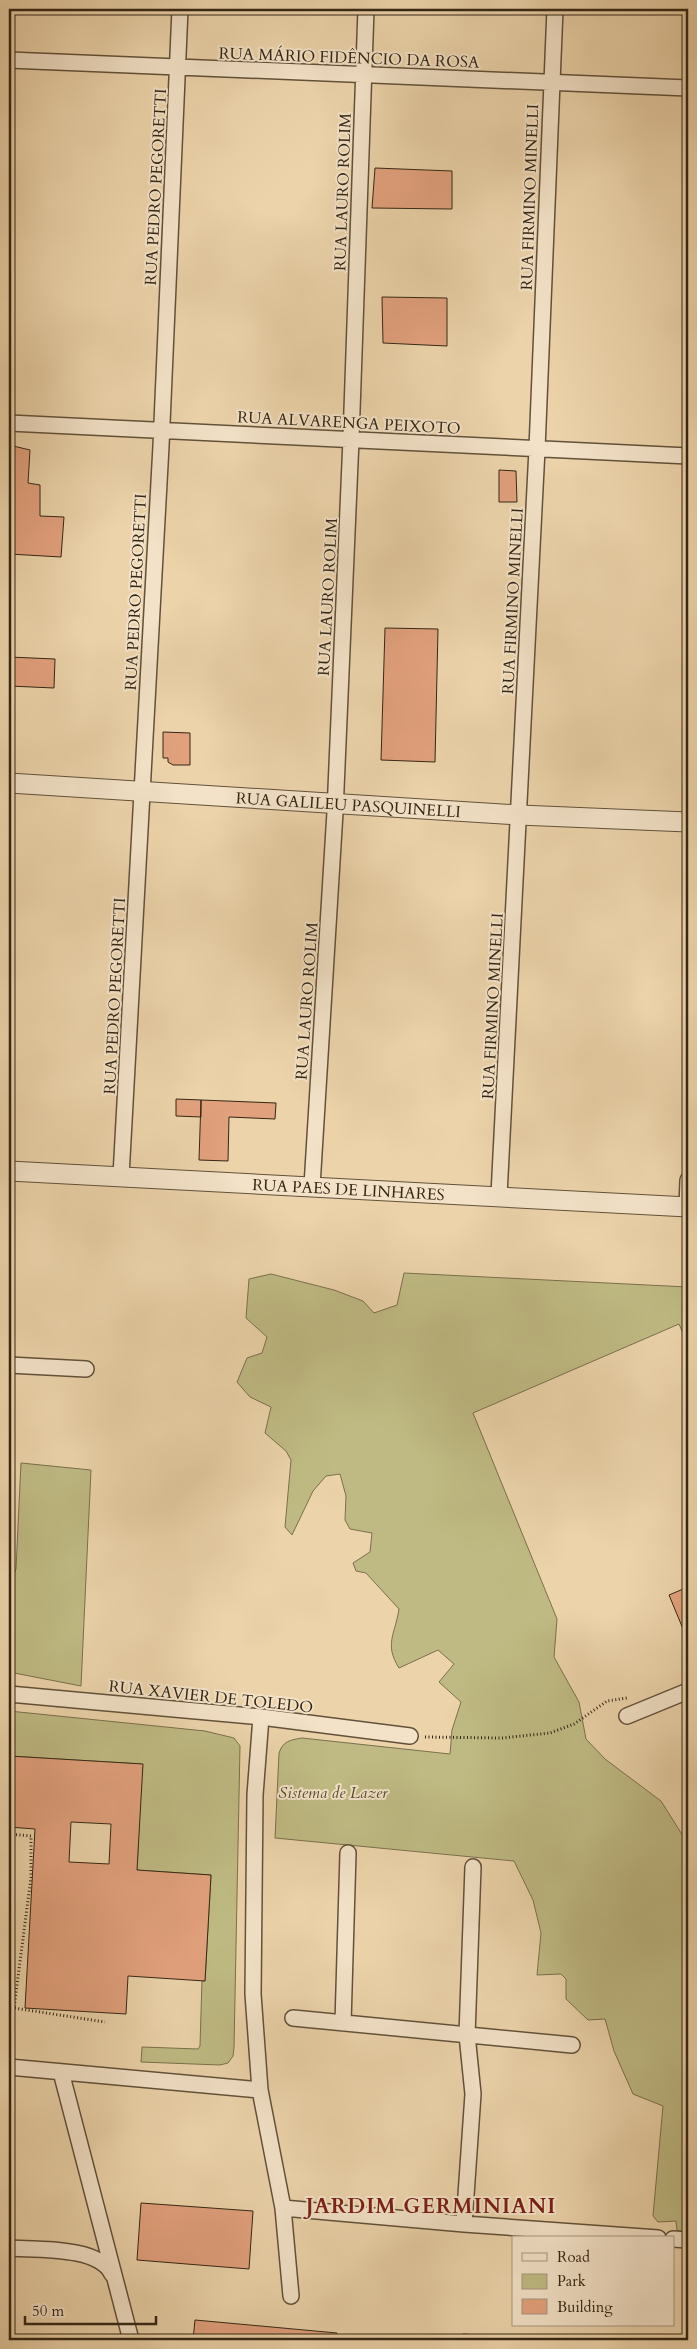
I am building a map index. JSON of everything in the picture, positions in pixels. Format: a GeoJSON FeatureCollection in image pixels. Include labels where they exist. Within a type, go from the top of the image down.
{"type":"FeatureCollection","features":[{"type":"Feature","properties":{"kind":"street","name":"RUA PEDRO PEGORETTI"},"geometry":{"type":"LineString","coordinates":[[121,1176],[161,430],[180,9]]}},
{"type":"Feature","properties":{"kind":"street","name":"RUA LAURO ROLIM"},"geometry":{"type":"LineString","coordinates":[[312,1186],[335,804],[351,440],[366,9]]}},
{"type":"Feature","properties":{"kind":"street","name":"RUA FIRMINO MINELLI"},"geometry":{"type":"LineString","coordinates":[[499,1195],[519,814],[555,9]]}},
{"type":"Feature","properties":{"kind":"street","name":"RUA MÁRIO FIDÊNCIO DA ROSA"},"geometry":{"type":"LineString","coordinates":[[9,60],[688,88]]}},
{"type":"Feature","properties":{"kind":"street","name":"RUA ALVARENGA PEIXOTO"},"geometry":{"type":"LineString","coordinates":[[9,423],[688,456]]}},
{"type":"Feature","properties":{"kind":"street","name":"RUA GALILEU PASQUINELLI"},"geometry":{"type":"LineString","coordinates":[[9,783],[335,804],[688,822]]}},
{"type":"Feature","properties":{"kind":"street","name":"RUA PAES DE LINHARES"},"geometry":{"type":"LineString","coordinates":[[9,1171],[499,1195],[687,1207]]}},
{"type":"Feature","properties":{"kind":"street"},"geometry":{"type":"LineString","coordinates":[[687,1207],[688,1180]]}},
{"type":"Feature","properties":{"kind":"street"},"geometry":{"type":"LineString","coordinates":[[9,1365],[86,1370]]}},
{"type":"Feature","properties":{"kind":"street"},"geometry":{"type":"LineString","coordinates":[[627,1716],[688,1691]]}},
{"type":"Feature","properties":{"kind":"street","name":"RUA XAVIER DE TOLEDO"},"geometry":{"type":"LineString","coordinates":[[9,1694],[261,1717],[410,1736]]}},
{"type":"Feature","properties":{"kind":"street"},"geometry":{"type":"LineString","coordinates":[[261,1717],[255,1795],[253,1994],[260,2090],[283,2208],[291,2296]]}},
{"type":"Feature","properties":{"kind":"street"},"geometry":{"type":"LineString","coordinates":[[343,2023],[348,1853]]}},
{"type":"Feature","properties":{"kind":"street"},"geometry":{"type":"LineString","coordinates":[[464,2224],[473,2094],[467,2035],[473,1867]]}},
{"type":"Feature","properties":{"kind":"street"},"geometry":{"type":"LineString","coordinates":[[294,2018],[572,2045]]}},
{"type":"Feature","properties":{"kind":"street"},"geometry":{"type":"LineString","coordinates":[[9,2067],[260,2090]]}},
{"type":"Feature","properties":{"kind":"street"},"geometry":{"type":"LineString","coordinates":[[61,2072],[131,2340]]}},
{"type":"Feature","properties":{"kind":"street"},"geometry":{"type":"LineString","coordinates":[[283,2208],[630,2236]]}},
{"type":"Feature","properties":{"kind":"street"},"geometry":{"type":"LineString","coordinates":[[86,2254],[102,2238],[102,2229]]}},
{"type":"Feature","properties":{"kind":"street"},"geometry":{"type":"LineString","coordinates":[[674,2239],[688,2240]]}},
{"type":"Feature","properties":{"kind":"street"},"geometry":{"type":"LineString","coordinates":[[9,2248],[86,2254],[110,2269],[115,2279]]}},
{"type":"Feature","properties":{"kind":"path"},"geometry":{"type":"LineString","coordinates":[[410,1736],[502,1738],[550,1733],[574,1724],[607,1701],[625,1698],[655,1705]]}},
{"type":"Feature","properties":{"kind":"path"},"geometry":{"type":"LineString","coordinates":[[9,1834],[31,1836],[31,1877],[14,2008],[105,2022]]}},
{"type":"Feature","properties":{"kind":"green space","name":"Sistema de Lazer"},"geometry":{"type":"Polygon","coordinates":[[[404,1273],[688,1287],[688,1345],[679,1324],[473,1413],[557,1619],[554,1657],[579,1702],[586,1739],[605,1759],[661,1801],[688,1844],[688,2234],[677,2230],[676,2221],[658,2222],[653,2216],[663,2106],[633,2094],[614,2051],[605,2019],[588,2020],[566,1999],[566,1979],[561,1974],[537,1975],[541,1933],[533,1900],[514,1861],[275,1838],[279,1753],[288,1742],[302,1738],[450,1754],[452,1730],[461,1702],[439,1682],[454,1664],[438,1650],[399,1668],[391,1646],[399,1609],[366,1573],[356,1571],[353,1563],[370,1552],[372,1533],[350,1529],[345,1520],[346,1496],[340,1474],[326,1476],[313,1491],[292,1535],[285,1527],[291,1460],[286,1451],[265,1433],[271,1407],[250,1397],[237,1382],[247,1358],[262,1353],[267,1337],[246,1318],[249,1279],[271,1274],[334,1290],[363,1301],[374,1313],[397,1305],[404,1273]]]}},
{"type":"Feature","properties":{"kind":"green space"},"geometry":{"type":"Polygon","coordinates":[[[21,1463],[91,1470],[81,1686],[9,1672],[9,1587],[16,1569],[21,1463]]]}},
{"type":"Feature","properties":{"kind":"green space"},"geometry":{"type":"Polygon","coordinates":[[[9,1711],[205,1731],[234,1738],[240,1746],[234,2048],[233,2056],[228,2063],[220,2065],[141,2062],[142,2047],[198,2049],[200,2046],[202,1981],[205,1981],[211,1875],[137,1870],[142,1764],[9,1756],[9,1711]]]}},
{"type":"Feature","properties":{"kind":"building"},"geometry":{"type":"Polygon","coordinates":[[[375,168],[452,171],[452,209],[372,208],[375,168]]]}},
{"type":"Feature","properties":{"kind":"building"},"geometry":{"type":"Polygon","coordinates":[[[382,297],[447,298],[447,346],[383,343],[382,297]]]}},
{"type":"Feature","properties":{"kind":"building"},"geometry":{"type":"Polygon","coordinates":[[[9,445],[30,450],[28,483],[40,485],[40,516],[64,517],[61,557],[9,554],[9,445]]]}},
{"type":"Feature","properties":{"kind":"building"},"geometry":{"type":"Polygon","coordinates":[[[499,470],[516,471],[517,502],[499,502],[499,470]]]}},
{"type":"Feature","properties":{"kind":"building"},"geometry":{"type":"Polygon","coordinates":[[[385,628],[438,629],[435,762],[381,760],[385,628]]]}},
{"type":"Feature","properties":{"kind":"building"},"geometry":{"type":"Polygon","coordinates":[[[9,657],[55,659],[54,688],[9,686],[9,657]]]}},
{"type":"Feature","properties":{"kind":"building"},"geometry":{"type":"Polygon","coordinates":[[[163,732],[190,733],[190,765],[173,765],[168,762],[168,758],[163,758],[163,732]]]}},
{"type":"Feature","properties":{"kind":"building"},"geometry":{"type":"Polygon","coordinates":[[[176,1099],[201,1100],[201,1117],[176,1116],[176,1099]]]}},
{"type":"Feature","properties":{"kind":"building"},"geometry":{"type":"Polygon","coordinates":[[[201,1100],[276,1103],[275,1119],[229,1117],[228,1161],[199,1160],[201,1100]]]}},
{"type":"Feature","properties":{"kind":"building"},"geometry":{"type":"Polygon","coordinates":[[[688,1587],[688,1641],[669,1595],[688,1587]]]}},
{"type":"Feature","properties":{"kind":"building"},"geometry":{"type":"Polygon","coordinates":[[[9,1756],[143,1764],[137,1870],[211,1875],[205,1981],[128,1976],[126,2014],[25,2008],[35,1829],[9,1827],[9,1756]],[[71,1822],[69,1862],[109,1864],[111,1824],[71,1822]]]}},
{"type":"Feature","properties":{"kind":"building"},"geometry":{"type":"Polygon","coordinates":[[[141,2203],[253,2211],[249,2269],[137,2260],[141,2203]]]}},
{"type":"Feature","properties":{"kind":"building"},"geometry":{"type":"Polygon","coordinates":[[[195,2320],[337,2333],[336,2340],[193,2340],[195,2320]]]}},
{"type":"Feature","properties":{"kind":"building"},"geometry":{"type":"Polygon","coordinates":[[[463,2334],[516,2338],[515,2340],[463,2340],[463,2334]]]}},
{"type":"Feature","properties":{"kind":"building"},"geometry":{"type":"Polygon","coordinates":[[[531,2338],[568,2340],[531,2340],[531,2338]]]}},
{"type":"Feature","properties":{"kind":"district","name":"JARDIM GERMINIANI"},"geometry":{"type":"Point","coordinates":[431,2206]}}]}
